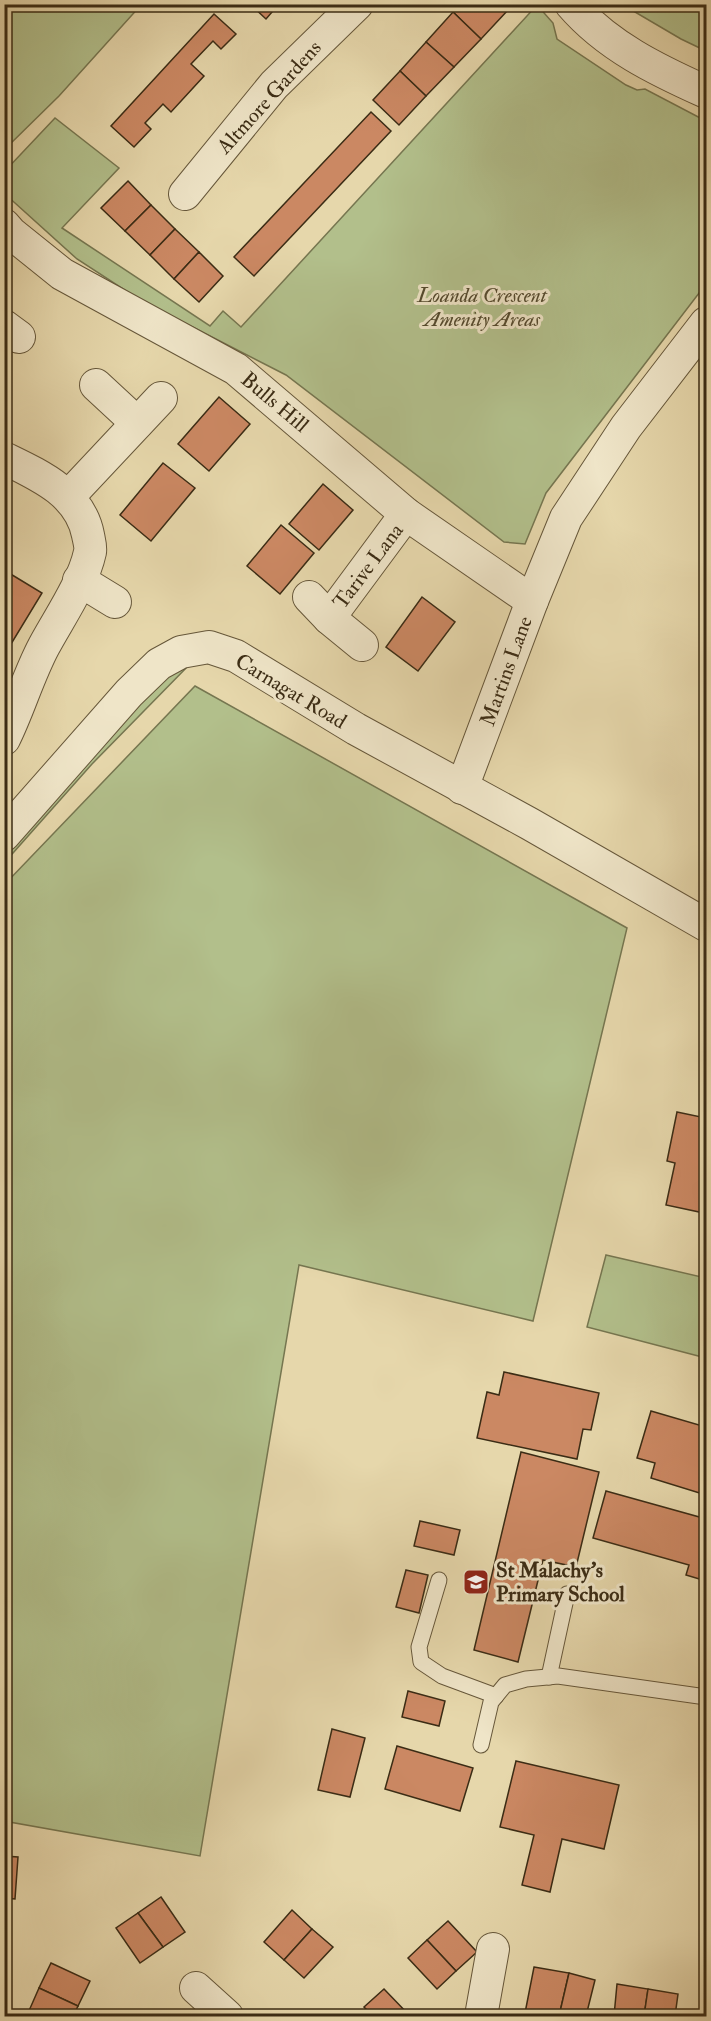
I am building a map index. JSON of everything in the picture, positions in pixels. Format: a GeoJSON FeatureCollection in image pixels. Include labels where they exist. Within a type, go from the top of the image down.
{"type":"FeatureCollection","features":[{"type":"Feature","properties":{"kind":"street","name":"Altmore Gardens"},"geometry":{"type":"LineString","coordinates":[[185,194],[274,85],[357,4]]}},
{"type":"Feature","properties":{"kind":"street"},"geometry":{"type":"LineString","coordinates":[[571,4],[595,29],[655,69],[706,92]]}},
{"type":"Feature","properties":{"kind":"street","name":"Bulls Hill"},"geometry":{"type":"LineString","coordinates":[[4,225],[62,273],[236,369],[406,514],[532,601]]}},
{"type":"Feature","properties":{"kind":"street","name":"Martins Lane"},"geometry":{"type":"LineString","coordinates":[[462,788],[532,601],[566,518],[626,427],[706,323]]}},
{"type":"Feature","properties":{"kind":"street"},"geometry":{"type":"LineString","coordinates":[[96,385],[137,423]]}},
{"type":"Feature","properties":{"kind":"street"},"geometry":{"type":"LineString","coordinates":[[69,496],[160,398]]}},
{"type":"Feature","properties":{"kind":"street"},"geometry":{"type":"LineString","coordinates":[[4,458],[35,473],[69,496],[86,522],[91,550],[79,580],[42,649],[4,739]]}},
{"type":"Feature","properties":{"kind":"street","name":"Tarive Lana"},"geometry":{"type":"LineString","coordinates":[[362,645],[319,607],[406,514]]}},
{"type":"Feature","properties":{"kind":"street"},"geometry":{"type":"LineString","coordinates":[[79,580],[115,602]]}},
{"type":"Feature","properties":{"kind":"street","name":"Carnagat Road"},"geometry":{"type":"LineString","coordinates":[[4,835],[123,699],[159,664],[181,652],[209,647],[236,656],[356,729],[462,788]]}},
{"type":"Feature","properties":{"kind":"street"},"geometry":{"type":"LineString","coordinates":[[462,788],[706,924]]}},
{"type":"Feature","properties":{"kind":"street"},"geometry":{"type":"LineString","coordinates":[[481,2016],[493,1949]]}},
{"type":"Feature","properties":{"kind":"street"},"geometry":{"type":"LineString","coordinates":[[196,1988],[227,2016]]}},
{"type":"Feature","properties":{"kind":"lane"},"geometry":{"type":"LineString","coordinates":[[439,1580],[419,1647],[421,1662],[442,1676],[496,1696]]}},
{"type":"Feature","properties":{"kind":"lane"},"geometry":{"type":"LineString","coordinates":[[549,1677],[567,1594]]}},
{"type":"Feature","properties":{"kind":"lane"},"geometry":{"type":"LineString","coordinates":[[481,1745],[491,1702],[505,1685],[526,1679],[558,1676],[706,1696]]}},
{"type":"Feature","properties":{"kind":"green space"},"geometry":{"type":"Polygon","coordinates":[[[5,4],[141,5],[59,96],[5,149],[5,4]]]}},
{"type":"Feature","properties":{"kind":"green space","name":"Loanda Crescent Amenity Areas"},"geometry":{"type":"Polygon","coordinates":[[[537,5],[553,23],[557,39],[626,85],[637,90],[645,89],[706,121],[706,284],[546,493],[525,544],[504,542],[286,375],[140,300],[77,259],[5,194],[4,172],[55,118],[119,168],[62,228],[210,326],[223,311],[241,327],[537,5]]]}},
{"type":"Feature","properties":{"kind":"green space"},"geometry":{"type":"Polygon","coordinates":[[[623,5],[706,5],[706,51],[681,39],[623,5]]]}},
{"type":"Feature","properties":{"kind":"green space"},"geometry":{"type":"Polygon","coordinates":[[[180,664],[190,664],[92,764],[5,862],[5,855],[89,756],[133,708],[180,664]]]}},
{"type":"Feature","properties":{"kind":"green space"},"geometry":{"type":"Polygon","coordinates":[[[195,686],[627,928],[533,1321],[299,1265],[200,1856],[4,1821],[5,884],[195,686]]]}},
{"type":"Feature","properties":{"kind":"green space"},"geometry":{"type":"Polygon","coordinates":[[[606,1255],[706,1278],[706,1358],[587,1327],[606,1255]]]}},
{"type":"Feature","properties":{"kind":"building"},"geometry":{"type":"Polygon","coordinates":[[[250,4],[279,4],[266,19],[250,4]]]}},
{"type":"Feature","properties":{"kind":"building"},"geometry":{"type":"Polygon","coordinates":[[[460,4],[502,4],[508,10],[481,39],[453,12],[460,4]]]}},
{"type":"Feature","properties":{"kind":"building"},"geometry":{"type":"Polygon","coordinates":[[[453,12],[481,39],[454,67],[426,42],[453,12]]]}},
{"type":"Feature","properties":{"kind":"building"},"geometry":{"type":"Polygon","coordinates":[[[214,14],[236,34],[221,49],[213,41],[191,64],[204,76],[171,112],[163,104],[145,123],[151,129],[134,147],[111,126],[214,14]]]}},
{"type":"Feature","properties":{"kind":"building"},"geometry":{"type":"Polygon","coordinates":[[[426,42],[454,67],[426,96],[400,71],[426,42]]]}},
{"type":"Feature","properties":{"kind":"building"},"geometry":{"type":"Polygon","coordinates":[[[400,71],[426,96],[399,125],[373,100],[400,71]]]}},
{"type":"Feature","properties":{"kind":"building"},"geometry":{"type":"Polygon","coordinates":[[[371,112],[391,131],[254,276],[234,257],[371,112]]]}},
{"type":"Feature","properties":{"kind":"building"},"geometry":{"type":"Polygon","coordinates":[[[128,181],[151,205],[125,231],[101,208],[128,181]]]}},
{"type":"Feature","properties":{"kind":"building"},"geometry":{"type":"Polygon","coordinates":[[[151,205],[175,229],[150,255],[125,231],[151,205]]]}},
{"type":"Feature","properties":{"kind":"building"},"geometry":{"type":"Polygon","coordinates":[[[175,229],[199,252],[174,279],[150,255],[175,229]]]}},
{"type":"Feature","properties":{"kind":"building"},"geometry":{"type":"Polygon","coordinates":[[[199,252],[223,276],[199,302],[174,279],[199,252]]]}},
{"type":"Feature","properties":{"kind":"building"},"geometry":{"type":"Polygon","coordinates":[[[219,397],[250,424],[209,471],[178,444],[219,397]]]}},
{"type":"Feature","properties":{"kind":"building"},"geometry":{"type":"Polygon","coordinates":[[[163,463],[195,488],[151,541],[120,515],[163,463]]]}},
{"type":"Feature","properties":{"kind":"building"},"geometry":{"type":"Polygon","coordinates":[[[323,484],[353,510],[319,550],[289,524],[323,484]]]}},
{"type":"Feature","properties":{"kind":"building"},"geometry":{"type":"Polygon","coordinates":[[[281,525],[314,553],[280,594],[247,566],[281,525]]]}},
{"type":"Feature","properties":{"kind":"building"},"geometry":{"type":"Polygon","coordinates":[[[4,570],[42,593],[8,649],[4,647],[4,570]]]}},
{"type":"Feature","properties":{"kind":"building"},"geometry":{"type":"Polygon","coordinates":[[[422,597],[455,622],[418,671],[386,647],[422,597]]]}},
{"type":"Feature","properties":{"kind":"building"},"geometry":{"type":"Polygon","coordinates":[[[677,1112],[706,1118],[704,1213],[666,1205],[675,1163],[667,1161],[677,1112]]]}},
{"type":"Feature","properties":{"kind":"building"},"geometry":{"type":"Polygon","coordinates":[[[504,1372],[599,1393],[591,1430],[583,1429],[577,1459],[477,1438],[487,1392],[499,1395],[504,1372]]]}},
{"type":"Feature","properties":{"kind":"building"},"geometry":{"type":"Polygon","coordinates":[[[651,1411],[706,1427],[706,1495],[651,1478],[655,1463],[637,1458],[651,1411]]]}},
{"type":"Feature","properties":{"kind":"building"},"geometry":{"type":"Polygon","coordinates":[[[521,1452],[599,1472],[576,1567],[543,1560],[518,1662],[474,1650],[521,1452]]]}},
{"type":"Feature","properties":{"kind":"building"},"geometry":{"type":"Polygon","coordinates":[[[606,1491],[703,1518],[706,1505],[706,1581],[686,1575],[689,1565],[593,1538],[606,1491]]]}},
{"type":"Feature","properties":{"kind":"building"},"geometry":{"type":"Polygon","coordinates":[[[420,1521],[460,1530],[454,1555],[414,1546],[420,1521]]]}},
{"type":"Feature","properties":{"kind":"building"},"geometry":{"type":"Polygon","coordinates":[[[406,1570],[428,1575],[419,1613],[396,1607],[406,1570]]]}},
{"type":"Feature","properties":{"kind":"building"},"geometry":{"type":"Polygon","coordinates":[[[408,1691],[445,1701],[439,1726],[402,1717],[408,1691]]]}},
{"type":"Feature","properties":{"kind":"building"},"geometry":{"type":"Polygon","coordinates":[[[332,1729],[365,1738],[350,1797],[318,1790],[332,1729]]]}},
{"type":"Feature","properties":{"kind":"building"},"geometry":{"type":"Polygon","coordinates":[[[397,1746],[473,1768],[460,1811],[385,1789],[397,1746]]]}},
{"type":"Feature","properties":{"kind":"building"},"geometry":{"type":"Polygon","coordinates":[[[516,1761],[619,1785],[604,1849],[562,1839],[550,1892],[522,1885],[534,1835],[500,1827],[516,1761]]]}},
{"type":"Feature","properties":{"kind":"building"},"geometry":{"type":"Polygon","coordinates":[[[4,1856],[18,1857],[15,1899],[4,1898],[4,1856]]]}},
{"type":"Feature","properties":{"kind":"building"},"geometry":{"type":"Polygon","coordinates":[[[161,1897],[185,1932],[163,1947],[138,1913],[161,1897]]]}},
{"type":"Feature","properties":{"kind":"building"},"geometry":{"type":"Polygon","coordinates":[[[292,1910],[312,1929],[284,1960],[264,1942],[292,1910]]]}},
{"type":"Feature","properties":{"kind":"building"},"geometry":{"type":"Polygon","coordinates":[[[138,1913],[163,1947],[140,1963],[116,1928],[138,1913]]]}},
{"type":"Feature","properties":{"kind":"building"},"geometry":{"type":"Polygon","coordinates":[[[448,1921],[477,1952],[456,1971],[427,1940],[448,1921]]]}},
{"type":"Feature","properties":{"kind":"building"},"geometry":{"type":"Polygon","coordinates":[[[312,1929],[333,1947],[304,1978],[284,1960],[312,1929]]]}},
{"type":"Feature","properties":{"kind":"building"},"geometry":{"type":"Polygon","coordinates":[[[427,1940],[456,1971],[437,1989],[408,1958],[427,1940]]]}},
{"type":"Feature","properties":{"kind":"building"},"geometry":{"type":"Polygon","coordinates":[[[51,1963],[90,1981],[78,2006],[39,1988],[51,1963]]]}},
{"type":"Feature","properties":{"kind":"building"},"geometry":{"type":"Polygon","coordinates":[[[534,1967],[569,1973],[559,2016],[525,2013],[534,1967]]]}},
{"type":"Feature","properties":{"kind":"building"},"geometry":{"type":"Polygon","coordinates":[[[569,1973],[595,1980],[586,2016],[559,2016],[569,1973]]]}},
{"type":"Feature","properties":{"kind":"building"},"geometry":{"type":"Polygon","coordinates":[[[617,1984],[648,1989],[644,2016],[614,2016],[617,1984]]]}},
{"type":"Feature","properties":{"kind":"building"},"geometry":{"type":"Polygon","coordinates":[[[39,1988],[78,2006],[73,2016],[36,2016],[28,2013],[39,1988]]]}},
{"type":"Feature","properties":{"kind":"building"},"geometry":{"type":"Polygon","coordinates":[[[384,1989],[410,2016],[373,2016],[364,2007],[384,1989]]]}},
{"type":"Feature","properties":{"kind":"building"},"geometry":{"type":"Polygon","coordinates":[[[648,1989],[678,1994],[675,2016],[644,2016],[648,1989]]]}},
{"type":"Feature","properties":{"kind":"place","name":"St Malachy's Primary School"},"geometry":{"type":"Point","coordinates":[476,1582]}}]}
